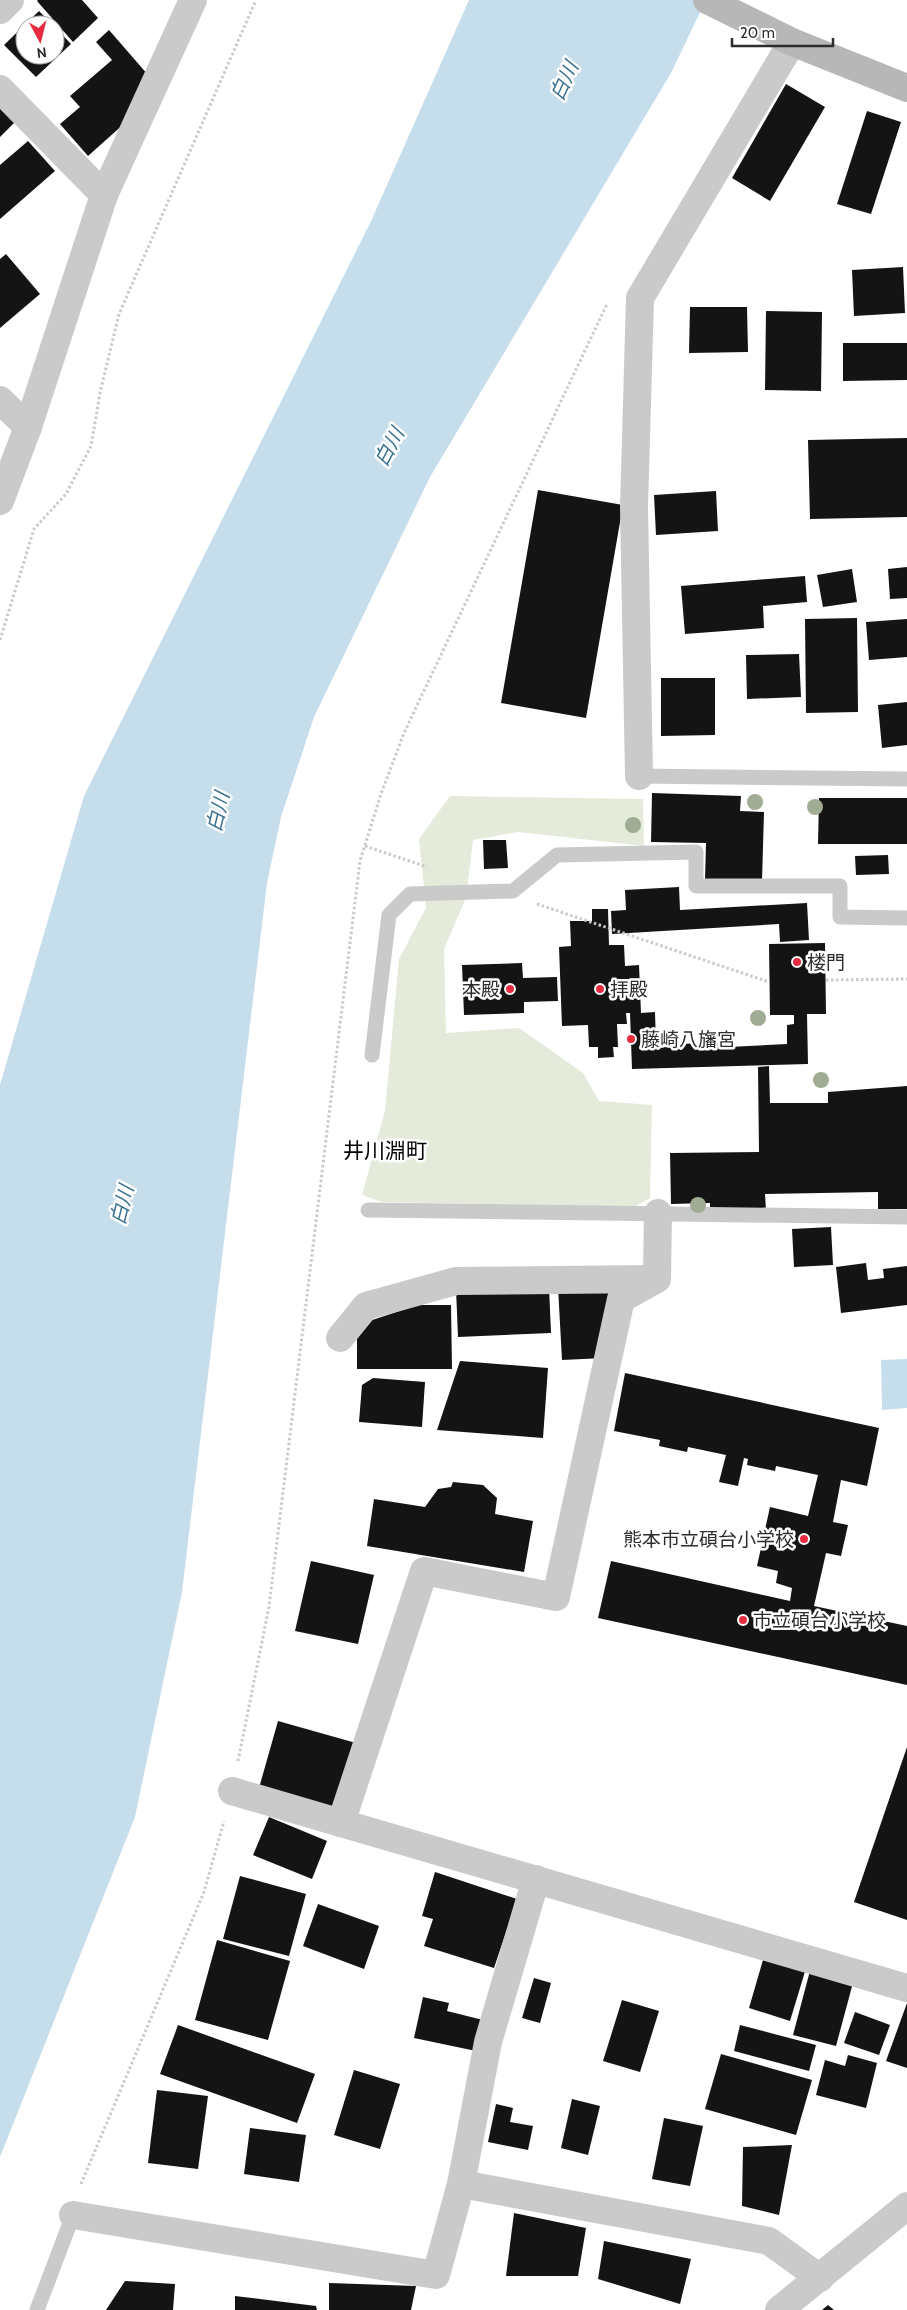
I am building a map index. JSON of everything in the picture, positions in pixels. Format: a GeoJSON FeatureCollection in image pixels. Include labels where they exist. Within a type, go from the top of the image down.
{"type":"FeatureCollection","features":[{"type":"Feature","properties":{"kind":"main road"},"geometry":{"type":"LineString","coordinates":[[707,0],[792,42],[907,88]]}},
{"type":"Feature","properties":{"kind":"street"},"geometry":{"type":"LineString","coordinates":[[0,10],[10,0]]}},
{"type":"Feature","properties":{"kind":"street"},"geometry":{"type":"LineString","coordinates":[[0,501],[28,427],[104,195],[193,0]]}},
{"type":"Feature","properties":{"kind":"street"},"geometry":{"type":"LineString","coordinates":[[639,776],[634,507],[640,298],[792,42]]}},
{"type":"Feature","properties":{"kind":"street"},"geometry":{"type":"LineString","coordinates":[[0,89],[104,195]]}},
{"type":"Feature","properties":{"kind":"street"},"geometry":{"type":"LineString","coordinates":[[0,400],[28,427]]}},
{"type":"Feature","properties":{"kind":"street"},"geometry":{"type":"LineString","coordinates":[[657,1279],[658,1213]]}},
{"type":"Feature","properties":{"kind":"street"},"geometry":{"type":"LineString","coordinates":[[340,1823],[424,1571],[556,1598],[621,1299],[657,1279]]}},
{"type":"Feature","properties":{"kind":"street"},"geometry":{"type":"LineString","coordinates":[[340,1338],[366,1306],[456,1281],[657,1279]]}},
{"type":"Feature","properties":{"kind":"street"},"geometry":{"type":"LineString","coordinates":[[232,1791],[907,1988]]}},
{"type":"Feature","properties":{"kind":"street"},"geometry":{"type":"LineString","coordinates":[[73,2215],[436,2275],[461,2184],[488,2042],[536,1880]]}},
{"type":"Feature","properties":{"kind":"street"},"geometry":{"type":"LineString","coordinates":[[461,2184],[769,2241],[820,2278]]}},
{"type":"Feature","properties":{"kind":"street"},"geometry":{"type":"LineString","coordinates":[[779,2310],[907,2206]]}},
{"type":"Feature","properties":{"kind":"lane"},"geometry":{"type":"LineString","coordinates":[[639,776],[907,779]]}},
{"type":"Feature","properties":{"kind":"lane"},"geometry":{"type":"LineString","coordinates":[[372,1055],[389,914],[410,894],[513,891],[557,855],[696,852],[696,886],[840,886],[840,918],[907,918]]}},
{"type":"Feature","properties":{"kind":"lane"},"geometry":{"type":"LineString","coordinates":[[368,1210],[907,1217]]}},
{"type":"Feature","properties":{"kind":"lane"},"geometry":{"type":"LineString","coordinates":[[37,2310],[73,2215]]}},
{"type":"Feature","properties":{"kind":"path"},"geometry":{"type":"LineString","coordinates":[[0,640],[34,529],[66,494],[91,446],[100,393],[119,314],[256,0]]}},
{"type":"Feature","properties":{"kind":"path"},"geometry":{"type":"LineString","coordinates":[[73,2215],[78,2191],[204,1892],[232,1791],[270,1607],[360,861],[381,794],[404,733],[609,300],[640,298]]}},
{"type":"Feature","properties":{"kind":"path"},"geometry":{"type":"LineString","coordinates":[[365,846],[431,868]]}},
{"type":"Feature","properties":{"kind":"path"},"geometry":{"type":"LineString","coordinates":[[534,903],[769,982]]}},
{"type":"Feature","properties":{"kind":"path"},"geometry":{"type":"LineString","coordinates":[[826,980],[907,979]]}},
{"type":"Feature","properties":{"kind":"green space"},"geometry":{"type":"Polygon","coordinates":[[[450,796],[643,799],[644,846],[518,832],[473,840],[466,898],[444,949],[446,1033],[519,1028],[583,1073],[599,1101],[652,1105],[650,1198],[634,1207],[382,1202],[362,1195],[385,1111],[399,959],[426,908],[419,839],[450,796]]]}},
{"type":"Feature","properties":{"kind":"water","name":"白川"},"geometry":{"type":"Polygon","coordinates":[[[469,0],[706,0],[671,73],[430,477],[314,717],[281,817],[267,883],[182,1592],[135,1817],[0,2157],[0,1085],[84,796],[371,221],[469,0]]]}},
{"type":"Feature","properties":{"kind":"water"},"geometry":{"type":"Polygon","coordinates":[[[907,1359],[907,1408],[882,1410],[881,1360],[907,1359]]]}},
{"type":"Feature","properties":{"kind":"building"},"geometry":{"type":"Polygon","coordinates":[[[82,0],[98,18],[73,42],[65,33],[65,15],[49,15],[37,1],[82,0]]]}},
{"type":"Feature","properties":{"kind":"building"},"geometry":{"type":"Polygon","coordinates":[[[39,11],[43,15],[35,15],[39,11]]]}},
{"type":"Feature","properties":{"kind":"building"},"geometry":{"type":"Polygon","coordinates":[[[109,30],[149,76],[135,114],[88,156],[60,124],[80,107],[70,96],[112,60],[96,42],[109,30]]]}},
{"type":"Feature","properties":{"kind":"building"},"geometry":{"type":"Polygon","coordinates":[[[15,34],[15,56],[4,45],[15,34]]]}},
{"type":"Feature","properties":{"kind":"building"},"geometry":{"type":"Polygon","coordinates":[[[65,38],[71,44],[65,50],[65,38]]]}},
{"type":"Feature","properties":{"kind":"building"},"geometry":{"type":"Polygon","coordinates":[[[24,65],[49,65],[36,77],[24,65]]]}},
{"type":"Feature","properties":{"kind":"building"},"geometry":{"type":"Polygon","coordinates":[[[786,84],[825,107],[770,201],[732,178],[786,84]]]}},
{"type":"Feature","properties":{"kind":"building"},"geometry":{"type":"Polygon","coordinates":[[[0,102],[17,120],[0,137],[0,102]]]}},
{"type":"Feature","properties":{"kind":"building"},"geometry":{"type":"Polygon","coordinates":[[[867,111],[901,122],[871,214],[837,204],[867,111]]]}},
{"type":"Feature","properties":{"kind":"building"},"geometry":{"type":"Polygon","coordinates":[[[28,141],[55,171],[0,219],[0,165],[28,141]]]}},
{"type":"Feature","properties":{"kind":"building"},"geometry":{"type":"Polygon","coordinates":[[[6,254],[40,294],[0,328],[0,259],[6,254]]]}},
{"type":"Feature","properties":{"kind":"building"},"geometry":{"type":"Polygon","coordinates":[[[903,267],[905,313],[854,316],[852,270],[903,267]]]}},
{"type":"Feature","properties":{"kind":"building"},"geometry":{"type":"Polygon","coordinates":[[[690,307],[747,307],[748,352],[689,353],[690,307]]]}},
{"type":"Feature","properties":{"kind":"building"},"geometry":{"type":"Polygon","coordinates":[[[766,311],[822,312],[821,391],[765,390],[766,311]]]}},
{"type":"Feature","properties":{"kind":"building"},"geometry":{"type":"Polygon","coordinates":[[[843,343],[907,343],[907,380],[843,381],[843,343]]]}},
{"type":"Feature","properties":{"kind":"building"},"geometry":{"type":"Polygon","coordinates":[[[907,438],[907,517],[810,519],[808,440],[907,438]]]}},
{"type":"Feature","properties":{"kind":"building"},"geometry":{"type":"Polygon","coordinates":[[[538,490],[623,505],[586,718],[501,703],[538,490]]]}},
{"type":"Feature","properties":{"kind":"building"},"geometry":{"type":"Polygon","coordinates":[[[716,491],[718,531],[656,535],[654,495],[716,491]]]}},
{"type":"Feature","properties":{"kind":"building"},"geometry":{"type":"Polygon","coordinates":[[[907,567],[907,598],[890,599],[888,569],[907,567]]]}},
{"type":"Feature","properties":{"kind":"building"},"geometry":{"type":"Polygon","coordinates":[[[852,569],[857,602],[823,607],[817,575],[852,569]]]}},
{"type":"Feature","properties":{"kind":"building"},"geometry":{"type":"Polygon","coordinates":[[[805,576],[807,602],[763,606],[764,628],[685,634],[681,586],[805,576]]]}},
{"type":"Feature","properties":{"kind":"building"},"geometry":{"type":"Polygon","coordinates":[[[857,618],[858,712],[806,713],[805,619],[857,618]]]}},
{"type":"Feature","properties":{"kind":"building"},"geometry":{"type":"Polygon","coordinates":[[[907,619],[907,657],[869,660],[866,622],[907,619]]]}},
{"type":"Feature","properties":{"kind":"building"},"geometry":{"type":"Polygon","coordinates":[[[799,654],[801,697],[747,699],[746,655],[799,654]]]}},
{"type":"Feature","properties":{"kind":"building"},"geometry":{"type":"Polygon","coordinates":[[[661,678],[715,678],[715,735],[661,736],[661,678]]]}},
{"type":"Feature","properties":{"kind":"building"},"geometry":{"type":"Polygon","coordinates":[[[907,702],[907,745],[882,748],[878,705],[907,702]]]}},
{"type":"Feature","properties":{"kind":"building"},"geometry":{"type":"Polygon","coordinates":[[[652,793],[741,796],[740,811],[764,812],[762,881],[705,880],[706,843],[651,842],[652,793]]]}},
{"type":"Feature","properties":{"kind":"building"},"geometry":{"type":"Polygon","coordinates":[[[819,798],[907,798],[907,844],[818,844],[819,798]]]}},
{"type":"Feature","properties":{"kind":"building"},"geometry":{"type":"Polygon","coordinates":[[[483,840],[506,840],[508,868],[484,869],[483,840]]]}},
{"type":"Feature","properties":{"kind":"building"},"geometry":{"type":"Polygon","coordinates":[[[888,855],[889,874],[856,875],[855,856],[888,855]]]}},
{"type":"Feature","properties":{"kind":"building"},"geometry":{"type":"Polygon","coordinates":[[[679,887],[680,910],[807,903],[809,940],[780,942],[779,924],[612,934],[611,911],[626,910],[625,890],[679,887]]]}},
{"type":"Feature","properties":{"kind":"building"},"geometry":{"type":"Polygon","coordinates":[[[592,909],[608,909],[609,945],[624,945],[625,966],[639,965],[641,1013],[655,1012],[656,1045],[728,1042],[728,1047],[787,1044],[787,1025],[794,1024],[794,1015],[770,1015],[769,944],[825,943],[826,1014],[807,1014],[808,1064],[632,1069],[630,1013],[626,1013],[627,1024],[617,1024],[618,1047],[613,1047],[614,1057],[598,1058],[598,1047],[589,1047],[588,1025],[562,1026],[559,947],[571,946],[570,921],[592,921],[592,909]]]}},
{"type":"Feature","properties":{"kind":"building","name":"本殿"},"geometry":{"type":"Polygon","coordinates":[[[522,963],[523,978],[557,977],[558,1001],[524,1002],[524,1013],[464,1015],[462,965],[522,963]]]}},
{"type":"Feature","properties":{"kind":"building"},"geometry":{"type":"Polygon","coordinates":[[[769,1066],[770,1103],[828,1103],[828,1092],[907,1086],[907,1209],[878,1209],[878,1192],[765,1194],[766,1210],[710,1209],[710,1203],[671,1204],[670,1153],[759,1152],[758,1067],[769,1066]]]}},
{"type":"Feature","properties":{"kind":"building"},"geometry":{"type":"Polygon","coordinates":[[[831,1227],[833,1265],[794,1267],[792,1229],[831,1227]]]}},
{"type":"Feature","properties":{"kind":"building"},"geometry":{"type":"Polygon","coordinates":[[[866,1263],[868,1280],[884,1278],[883,1269],[907,1266],[907,1305],[841,1313],[836,1267],[866,1263]]]}},
{"type":"Feature","properties":{"kind":"building"},"geometry":{"type":"Polygon","coordinates":[[[549,1287],[551,1333],[458,1337],[456,1289],[549,1287]]]}},
{"type":"Feature","properties":{"kind":"building"},"geometry":{"type":"Polygon","coordinates":[[[558,1287],[610,1289],[604,1358],[562,1360],[558,1287]]]}},
{"type":"Feature","properties":{"kind":"building"},"geometry":{"type":"Polygon","coordinates":[[[418,1305],[451,1305],[452,1369],[357,1369],[357,1325],[418,1305]]]}},
{"type":"Feature","properties":{"kind":"building"},"geometry":{"type":"Polygon","coordinates":[[[460,1361],[548,1368],[543,1438],[437,1430],[460,1361]]]}},
{"type":"Feature","properties":{"kind":"building","name":"熊本市立碩台小学校"},"geometry":{"type":"Polygon","coordinates":[[[625,1373],[879,1428],[867,1486],[841,1480],[833,1522],[848,1525],[841,1556],[826,1553],[814,1606],[907,1626],[907,1685],[598,1618],[611,1561],[790,1601],[792,1588],[776,1583],[778,1571],[757,1566],[770,1507],[808,1516],[818,1475],[776,1466],[775,1471],[747,1465],[748,1459],[744,1458],[738,1486],[719,1482],[726,1455],[688,1447],[687,1452],[659,1446],[660,1440],[614,1431],[625,1373]]]}},
{"type":"Feature","properties":{"kind":"building"},"geometry":{"type":"Polygon","coordinates":[[[373,1378],[425,1382],[422,1427],[359,1422],[362,1385],[373,1378]]]}},
{"type":"Feature","properties":{"kind":"building"},"geometry":{"type":"Polygon","coordinates":[[[453,1482],[483,1485],[497,1498],[495,1514],[533,1521],[524,1572],[367,1546],[374,1499],[425,1507],[438,1489],[451,1487],[453,1482]]]}},
{"type":"Feature","properties":{"kind":"building"},"geometry":{"type":"Polygon","coordinates":[[[311,1561],[374,1575],[358,1644],[295,1631],[311,1561]]]}},
{"type":"Feature","properties":{"kind":"building"},"geometry":{"type":"Polygon","coordinates":[[[278,1721],[356,1743],[337,1811],[259,1788],[278,1721]]]}},
{"type":"Feature","properties":{"kind":"building"},"geometry":{"type":"Polygon","coordinates":[[[907,1747],[907,1920],[854,1902],[907,1747]]]}},
{"type":"Feature","properties":{"kind":"building"},"geometry":{"type":"Polygon","coordinates":[[[269,1817],[327,1841],[312,1879],[253,1855],[269,1817]]]}},
{"type":"Feature","properties":{"kind":"building"},"geometry":{"type":"Polygon","coordinates":[[[435,1872],[517,1899],[494,1968],[424,1946],[433,1919],[422,1916],[435,1872]]]}},
{"type":"Feature","properties":{"kind":"building"},"geometry":{"type":"Polygon","coordinates":[[[240,1876],[306,1894],[289,1956],[223,1939],[240,1876]]]}},
{"type":"Feature","properties":{"kind":"building"},"geometry":{"type":"Polygon","coordinates":[[[318,1904],[379,1926],[364,1969],[303,1946],[318,1904]]]}},
{"type":"Feature","properties":{"kind":"building"},"geometry":{"type":"Polygon","coordinates":[[[217,1940],[290,1961],[268,2040],[195,2020],[217,1940]]]}},
{"type":"Feature","properties":{"kind":"building"},"geometry":{"type":"Polygon","coordinates":[[[765,1953],[807,1965],[790,2021],[749,2008],[765,1953]]]}},
{"type":"Feature","properties":{"kind":"building"},"geometry":{"type":"Polygon","coordinates":[[[811,1967],[854,1979],[836,2046],[793,2035],[811,1967]]]}},
{"type":"Feature","properties":{"kind":"building"},"geometry":{"type":"Polygon","coordinates":[[[534,1978],[551,1983],[540,2023],[522,2018],[534,1978]]]}},
{"type":"Feature","properties":{"kind":"building"},"geometry":{"type":"Polygon","coordinates":[[[423,1997],[449,2003],[447,2011],[483,2020],[476,2051],[414,2038],[423,1997]]]}},
{"type":"Feature","properties":{"kind":"building"},"geometry":{"type":"Polygon","coordinates":[[[622,2000],[659,2011],[640,2072],[603,2061],[622,2000]]]}},
{"type":"Feature","properties":{"kind":"building"},"geometry":{"type":"Polygon","coordinates":[[[907,2003],[907,2068],[886,2061],[907,2003]]]}},
{"type":"Feature","properties":{"kind":"building"},"geometry":{"type":"Polygon","coordinates":[[[855,2012],[890,2025],[879,2055],[844,2043],[855,2012]]]}},
{"type":"Feature","properties":{"kind":"building"},"geometry":{"type":"Polygon","coordinates":[[[178,2025],[315,2074],[297,2123],[160,2074],[178,2025]]]}},
{"type":"Feature","properties":{"kind":"building"},"geometry":{"type":"Polygon","coordinates":[[[740,2025],[816,2045],[809,2071],[734,2051],[740,2025]]]}},
{"type":"Feature","properties":{"kind":"building"},"geometry":{"type":"Polygon","coordinates":[[[721,2054],[812,2080],[796,2135],[705,2109],[721,2054]]]}},
{"type":"Feature","properties":{"kind":"building"},"geometry":{"type":"Polygon","coordinates":[[[848,2055],[877,2063],[866,2108],[816,2095],[825,2060],[845,2066],[848,2055]]]}},
{"type":"Feature","properties":{"kind":"building"},"geometry":{"type":"Polygon","coordinates":[[[354,2070],[400,2084],[380,2149],[334,2135],[354,2070]]]}},
{"type":"Feature","properties":{"kind":"building"},"geometry":{"type":"Polygon","coordinates":[[[157,2090],[208,2096],[198,2169],[148,2163],[157,2090]]]}},
{"type":"Feature","properties":{"kind":"building"},"geometry":{"type":"Polygon","coordinates":[[[572,2099],[600,2106],[588,2155],[561,2148],[572,2099]]]}},
{"type":"Feature","properties":{"kind":"building"},"geometry":{"type":"Polygon","coordinates":[[[496,2104],[513,2108],[510,2122],[533,2126],[528,2150],[488,2142],[496,2104]]]}},
{"type":"Feature","properties":{"kind":"building"},"geometry":{"type":"Polygon","coordinates":[[[664,2118],[703,2126],[690,2186],[652,2179],[664,2118]]]}},
{"type":"Feature","properties":{"kind":"building"},"geometry":{"type":"Polygon","coordinates":[[[250,2128],[306,2135],[299,2182],[244,2174],[250,2128]]]}},
{"type":"Feature","properties":{"kind":"building"},"geometry":{"type":"Polygon","coordinates":[[[792,2145],[779,2215],[742,2206],[743,2147],[792,2145]]]}},
{"type":"Feature","properties":{"kind":"building"},"geometry":{"type":"Polygon","coordinates":[[[514,2213],[586,2228],[578,2276],[506,2276],[514,2213]]]}},
{"type":"Feature","properties":{"kind":"building"},"geometry":{"type":"Polygon","coordinates":[[[604,2241],[691,2259],[680,2304],[598,2279],[604,2241]]]}},
{"type":"Feature","properties":{"kind":"building"},"geometry":{"type":"Polygon","coordinates":[[[125,2281],[175,2284],[173,2310],[106,2310],[125,2281]]]}},
{"type":"Feature","properties":{"kind":"building"},"geometry":{"type":"Polygon","coordinates":[[[329,2283],[416,2286],[411,2310],[329,2310],[329,2283]]]}},
{"type":"Feature","properties":{"kind":"building"},"geometry":{"type":"Polygon","coordinates":[[[235,2296],[316,2306],[317,2310],[235,2310],[235,2296]]]}},
{"type":"Feature","properties":{"kind":"building"},"geometry":{"type":"Polygon","coordinates":[[[828,2305],[834,2310],[822,2310],[828,2305]]]}},
{"type":"Feature","properties":{"kind":"place","name":"楼門"},"geometry":{"type":"Point","coordinates":[797,962]}},
{"type":"Feature","properties":{"kind":"place","name":"本殿"},"geometry":{"type":"Point","coordinates":[510,989]}},
{"type":"Feature","properties":{"kind":"place","name":"拝殿"},"geometry":{"type":"Point","coordinates":[600,989]}},
{"type":"Feature","properties":{"kind":"place","name":"藤崎八旛宮"},"geometry":{"type":"Point","coordinates":[631,1039]}},
{"type":"Feature","properties":{"kind":"place","name":"熊本市立碩台小学校"},"geometry":{"type":"Point","coordinates":[804,1539]}},
{"type":"Feature","properties":{"kind":"place","name":"市立碩台小学校"},"geometry":{"type":"Point","coordinates":[743,1620]}},
{"type":"Feature","properties":{"kind":"district","name":"井川淵町"},"geometry":{"type":"Point","coordinates":[385,1150]}}]}
